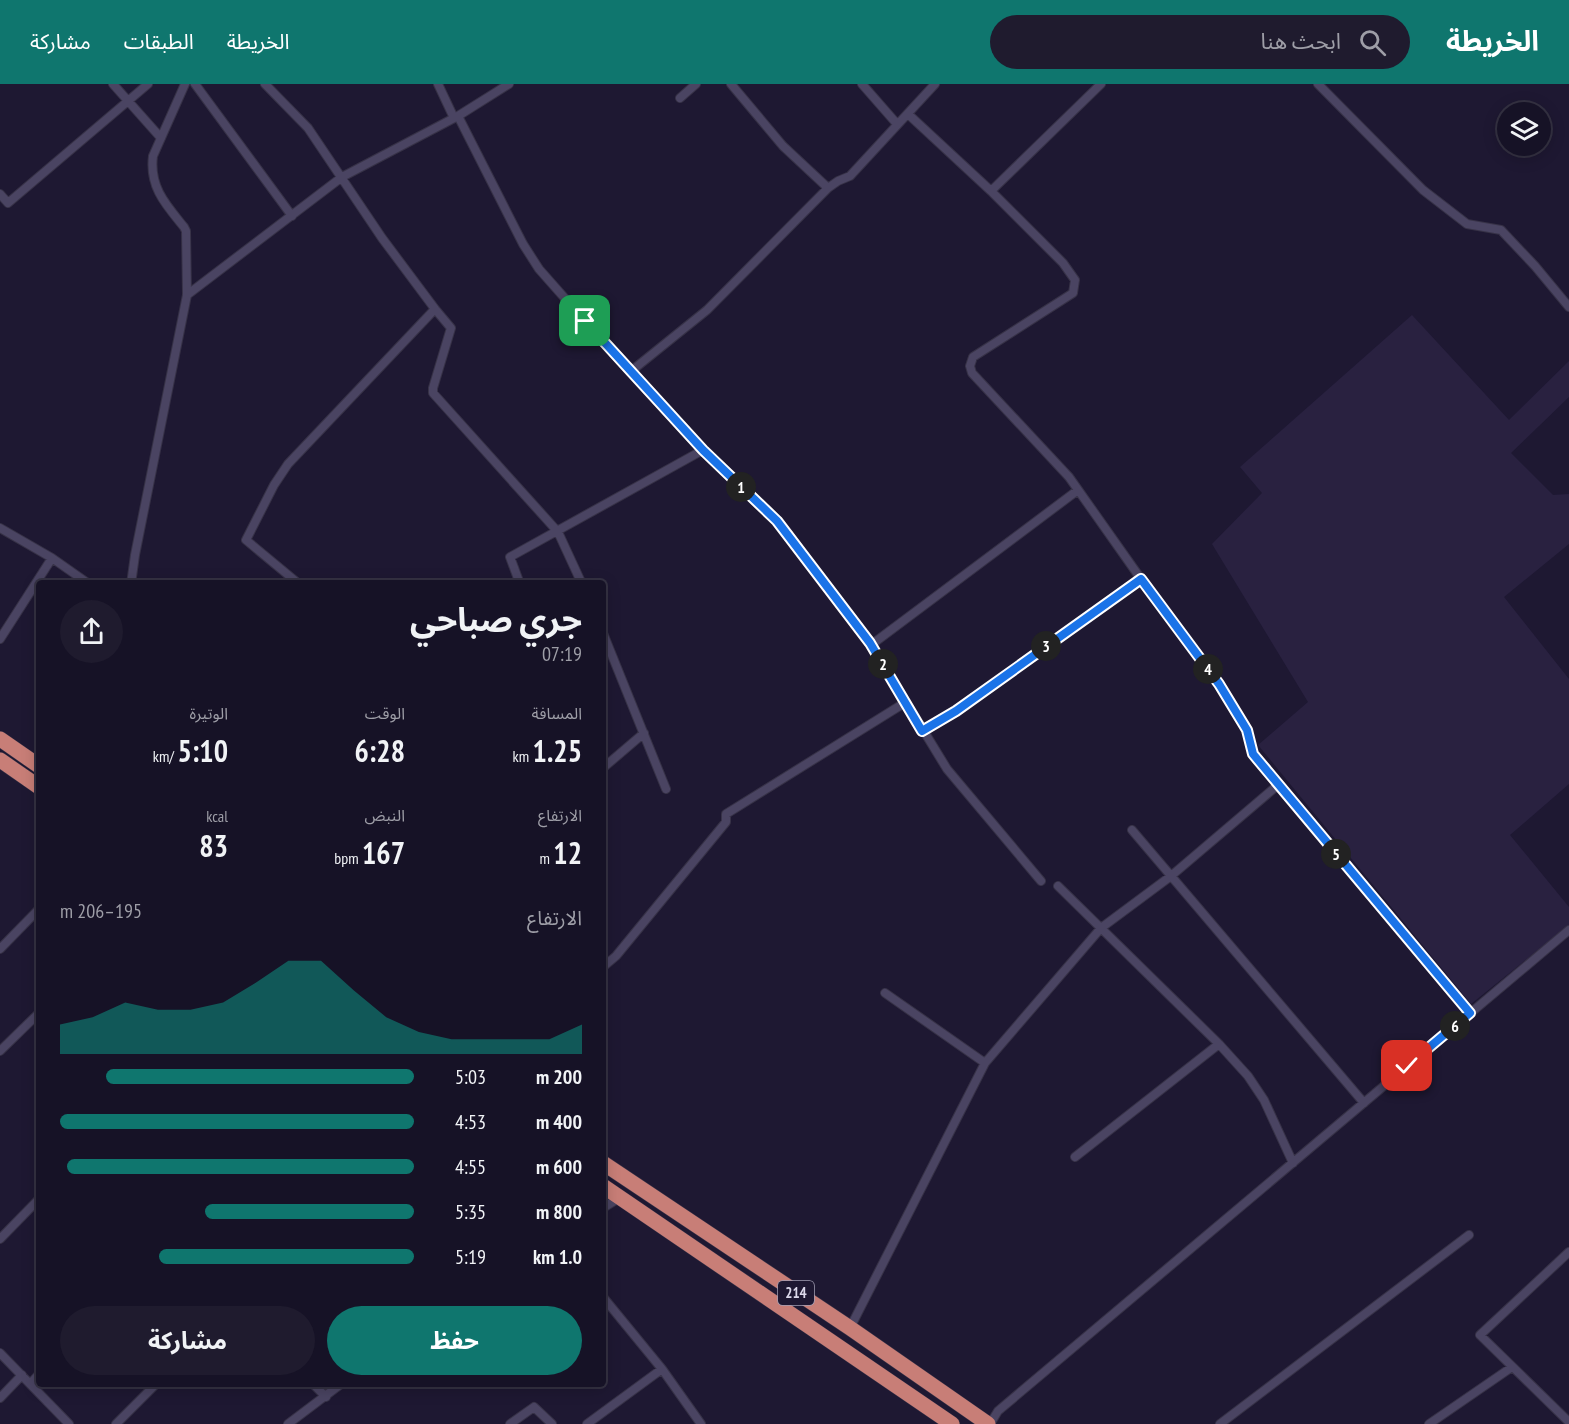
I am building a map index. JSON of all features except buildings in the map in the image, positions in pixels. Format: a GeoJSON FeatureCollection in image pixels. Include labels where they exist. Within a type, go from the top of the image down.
{"type":"FeatureCollection","features":[{"type":"Feature","properties":{"kind":"highway"},"geometry":{"type":"LineString","coordinates":[[0,739],[36,764]]}},
{"type":"Feature","properties":{"kind":"highway"},"geometry":{"type":"LineString","coordinates":[[0,760],[36,785]]}},
{"type":"Feature","properties":{"kind":"highway","name":"214"},"geometry":{"type":"LineString","coordinates":[[606,1165],[989,1424]]}},
{"type":"Feature","properties":{"kind":"highway","name":"214"},"geometry":{"type":"LineString","coordinates":[[606,1188],[952,1424]]}},
{"type":"Feature","properties":{"kind":"street"},"geometry":{"type":"LineString","coordinates":[[113,84],[161,138]]}},
{"type":"Feature","properties":{"kind":"street"},"geometry":{"type":"LineString","coordinates":[[0,194],[8,203],[148,84]]}},
{"type":"Feature","properties":{"kind":"street"},"geometry":{"type":"LineString","coordinates":[[132,580],[187,295],[186,231],[161,200],[153,177],[153,156],[185,84]]}},
{"type":"Feature","properties":{"kind":"street"},"geometry":{"type":"LineString","coordinates":[[195,84],[292,216]]}},
{"type":"Feature","properties":{"kind":"street"},"geometry":{"type":"LineString","coordinates":[[265,84],[308,128],[382,238],[451,328],[433,393],[558,532],[580,580]]}},
{"type":"Feature","properties":{"kind":"street"},"geometry":{"type":"LineString","coordinates":[[438,84],[523,244],[539,269],[703,450],[777,521],[871,645],[947,769],[1041,881]]}},
{"type":"Feature","properties":{"kind":"street"},"geometry":{"type":"LineString","coordinates":[[187,295],[342,177],[456,117],[508,84]]}},
{"type":"Feature","properties":{"kind":"street"},"geometry":{"type":"LineString","coordinates":[[680,98],[696,84]]}},
{"type":"Feature","properties":{"kind":"street"},"geometry":{"type":"LineString","coordinates":[[731,84],[783,146],[828,188]]}},
{"type":"Feature","properties":{"kind":"street"},"geometry":{"type":"LineString","coordinates":[[862,84],[897,124]]}},
{"type":"Feature","properties":{"kind":"street"},"geometry":{"type":"LineString","coordinates":[[630,372],[707,310],[828,188],[850,176],[935,84]]}},
{"type":"Feature","properties":{"kind":"street"},"geometry":{"type":"LineString","coordinates":[[991,191],[1101,84]]}},
{"type":"Feature","properties":{"kind":"street"},"geometry":{"type":"LineString","coordinates":[[1318,84],[1423,190],[1467,224],[1502,230],[1569,307]]}},
{"type":"Feature","properties":{"kind":"street"},"geometry":{"type":"LineString","coordinates":[[908,114],[991,191],[1063,263],[1075,280],[1073,293],[973,357],[970,366],[972,373],[1069,477],[1219,684],[1247,730],[1253,754],[1470,1013]]}},
{"type":"Feature","properties":{"kind":"street"},"geometry":{"type":"LineString","coordinates":[[294,580],[246,540],[274,485],[288,464],[435,309]]}},
{"type":"Feature","properties":{"kind":"street"},"geometry":{"type":"LineString","coordinates":[[519,580],[510,557],[703,450]]}},
{"type":"Feature","properties":{"kind":"street"},"geometry":{"type":"LineString","coordinates":[[871,645],[1078,490]]}},
{"type":"Feature","properties":{"kind":"street"},"geometry":{"type":"LineString","coordinates":[[0,528],[52,558],[83,580]]}},
{"type":"Feature","properties":{"kind":"street"},"geometry":{"type":"LineString","coordinates":[[38,580],[52,558]]}},
{"type":"Feature","properties":{"kind":"street"},"geometry":{"type":"LineString","coordinates":[[922,731],[956,711],[1141,579]]}},
{"type":"Feature","properties":{"kind":"street"},"geometry":{"type":"LineString","coordinates":[[0,639],[36,583]]}},
{"type":"Feature","properties":{"kind":"street"},"geometry":{"type":"LineString","coordinates":[[606,640],[666,789]]}},
{"type":"Feature","properties":{"kind":"street"},"geometry":{"type":"LineString","coordinates":[[606,964],[616,956],[726,822],[726,814],[906,702]]}},
{"type":"Feature","properties":{"kind":"street"},"geometry":{"type":"LineString","coordinates":[[606,765],[644,733]]}},
{"type":"Feature","properties":{"kind":"street"},"geometry":{"type":"LineString","coordinates":[[850,1328],[985,1063],[1101,928],[1171,876],[1278,785]]}},
{"type":"Feature","properties":{"kind":"street"},"geometry":{"type":"LineString","coordinates":[[1132,830],[1364,1103]]}},
{"type":"Feature","properties":{"kind":"street"},"geometry":{"type":"LineString","coordinates":[[1058,886],[1219,1044],[1248,1076],[1264,1100],[1293,1163]]}},
{"type":"Feature","properties":{"kind":"street"},"geometry":{"type":"LineString","coordinates":[[0,949],[36,912]]}},
{"type":"Feature","properties":{"kind":"street"},"geometry":{"type":"LineString","coordinates":[[989,1424],[998,1411],[1569,930]]}},
{"type":"Feature","properties":{"kind":"street"},"geometry":{"type":"LineString","coordinates":[[885,993],[985,1063]]}},
{"type":"Feature","properties":{"kind":"street"},"geometry":{"type":"LineString","coordinates":[[0,1051],[36,1016]]}},
{"type":"Feature","properties":{"kind":"street"},"geometry":{"type":"LineString","coordinates":[[1075,1157],[1219,1044]]}},
{"type":"Feature","properties":{"kind":"street"},"geometry":{"type":"LineString","coordinates":[[606,1206],[619,1197]]}},
{"type":"Feature","properties":{"kind":"street"},"geometry":{"type":"LineString","coordinates":[[0,1239],[36,1202]]}},
{"type":"Feature","properties":{"kind":"street"},"geometry":{"type":"LineString","coordinates":[[1220,1424],[1468,1235]]}},
{"type":"Feature","properties":{"kind":"street"},"geometry":{"type":"LineString","coordinates":[[1569,1252],[1480,1335],[1569,1422]]}},
{"type":"Feature","properties":{"kind":"street"},"geometry":{"type":"LineString","coordinates":[[606,1301],[662,1370],[701,1424]]}},
{"type":"Feature","properties":{"kind":"street"},"geometry":{"type":"LineString","coordinates":[[0,1353],[69,1424]]}},
{"type":"Feature","properties":{"kind":"street"},"geometry":{"type":"LineString","coordinates":[[1429,1424],[1512,1366]]}},
{"type":"Feature","properties":{"kind":"street"},"geometry":{"type":"LineString","coordinates":[[587,1424],[662,1370]]}},
{"type":"Feature","properties":{"kind":"street"},"geometry":{"type":"LineString","coordinates":[[0,1398],[22,1375]]}},
{"type":"Feature","properties":{"kind":"street"},"geometry":{"type":"LineString","coordinates":[[31,1383],[36,1377]]}},
{"type":"Feature","properties":{"kind":"street"},"geometry":{"type":"LineString","coordinates":[[116,1424],[153,1387]]}},
{"type":"Feature","properties":{"kind":"street"},"geometry":{"type":"LineString","coordinates":[[316,1387],[326,1397]]}},
{"type":"Feature","properties":{"kind":"street"},"geometry":{"type":"LineString","coordinates":[[288,1424],[338,1387]]}},
{"type":"Feature","properties":{"kind":"street"},"geometry":{"type":"LineString","coordinates":[[510,1424],[534,1407],[552,1424]]}},
{"type":"Feature","properties":{"kind":"shaded area"},"geometry":{"type":"Polygon","coordinates":[[[1412,315],[1509,420],[1569,361],[1569,397],[1511,453],[1553,495],[1569,494],[1569,544],[1504,597],[1569,679],[1569,784],[1510,835],[1569,907],[1569,925],[1471,1004],[1258,745],[1308,702],[1212,544],[1262,493],[1240,467],[1412,315]]]}},
{"type":"Feature","properties":{"kind":"route"},"geometry":{"type":"LineString","coordinates":[[585,321],[703,450],[777,521],[870,643],[922,731],[956,711],[1141,579],[1237,712],[1247,730],[1253,754],[1470,1013],[1407,1066]]}}]}
